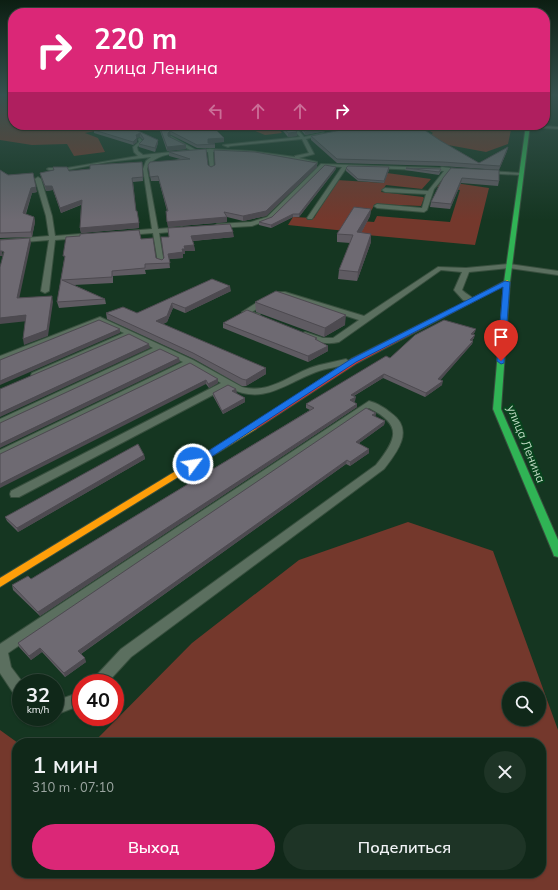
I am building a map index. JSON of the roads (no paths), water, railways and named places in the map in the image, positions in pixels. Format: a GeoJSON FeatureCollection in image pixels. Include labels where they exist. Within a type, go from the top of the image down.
{"type":"FeatureCollection","features":[{"type":"Feature","properties":{"kind":"street","name":"улица Ленина"},"geometry":{"type":"LineString","coordinates":[[526,137],[507,282],[497,409],[558,553]]}},
{"type":"Feature","properties":{"kind":"street"},"geometry":{"type":"LineString","coordinates":[[1,582],[230,442],[354,361],[507,282]]}},
{"type":"Feature","properties":{"kind":"lane"},"geometry":{"type":"LineString","coordinates":[[171,137],[195,151]]}},
{"type":"Feature","properties":{"kind":"lane"},"geometry":{"type":"LineString","coordinates":[[236,151],[225,144],[311,137]]}},
{"type":"Feature","properties":{"kind":"lane"},"geometry":{"type":"LineString","coordinates":[[303,138],[312,154],[323,162],[322,165]]}},
{"type":"Feature","properties":{"kind":"lane"},"geometry":{"type":"LineString","coordinates":[[140,139],[141,142],[135,147],[136,152],[141,156]]}},
{"type":"Feature","properties":{"kind":"lane"},"geometry":{"type":"LineString","coordinates":[[210,150],[212,169]]}},
{"type":"Feature","properties":{"kind":"lane"},"geometry":{"type":"LineString","coordinates":[[49,169],[67,169],[141,156],[210,150],[236,151],[292,158],[322,165],[468,170]]}},
{"type":"Feature","properties":{"kind":"lane"},"geometry":{"type":"LineString","coordinates":[[160,263],[145,169],[147,162],[151,159],[168,153]]}},
{"type":"Feature","properties":{"kind":"lane"},"geometry":{"type":"LineString","coordinates":[[292,158],[312,154]]}},
{"type":"Feature","properties":{"kind":"lane"},"geometry":{"type":"LineString","coordinates":[[423,162],[446,169]]}},
{"type":"Feature","properties":{"kind":"lane"},"geometry":{"type":"LineString","coordinates":[[207,227],[252,224],[269,218],[322,165]]}},
{"type":"Feature","properties":{"kind":"lane"},"geometry":{"type":"LineString","coordinates":[[310,218],[345,166]]}},
{"type":"Feature","properties":{"kind":"lane"},"geometry":{"type":"LineString","coordinates":[[377,206],[424,210],[429,193],[437,180],[447,172],[446,169]]}},
{"type":"Feature","properties":{"kind":"lane"},"geometry":{"type":"LineString","coordinates":[[484,172],[521,174]]}},
{"type":"Feature","properties":{"kind":"lane"},"geometry":{"type":"LineString","coordinates":[[38,179],[44,202],[49,213],[52,238],[44,291]]}},
{"type":"Feature","properties":{"kind":"lane"},"geometry":{"type":"LineString","coordinates":[[385,190],[429,193]]}},
{"type":"Feature","properties":{"kind":"lane"},"geometry":{"type":"LineString","coordinates":[[124,233],[192,228]]}},
{"type":"Feature","properties":{"kind":"lane"},"geometry":{"type":"LineString","coordinates":[[0,242],[84,236]]}},
{"type":"Feature","properties":{"kind":"lane"},"geometry":{"type":"LineString","coordinates":[[295,330],[323,341],[336,340],[440,268],[466,270],[509,266],[558,273]]}},
{"type":"Feature","properties":{"kind":"lane"},"geometry":{"type":"LineString","coordinates":[[466,270],[459,284],[458,290],[466,298],[471,300]]}},
{"type":"Feature","properties":{"kind":"lane"},"geometry":{"type":"LineString","coordinates":[[267,320],[246,312],[280,293],[365,319]]}},
{"type":"Feature","properties":{"kind":"lane"},"geometry":{"type":"LineString","coordinates":[[0,359],[100,319],[190,362],[239,389],[251,392],[273,389],[313,370],[354,361]]}},
{"type":"Feature","properties":{"kind":"lane"},"geometry":{"type":"LineString","coordinates":[[29,377],[129,334]]}},
{"type":"Feature","properties":{"kind":"lane"},"geometry":{"type":"LineString","coordinates":[[0,423],[159,348]]}},
{"type":"Feature","properties":{"kind":"lane"},"geometry":{"type":"LineString","coordinates":[[0,454],[190,362]]}},
{"type":"Feature","properties":{"kind":"lane"},"geometry":{"type":"LineString","coordinates":[[15,494],[228,383]]}},
{"type":"Feature","properties":{"kind":"lane"},"geometry":{"type":"LineString","coordinates":[[12,679],[5,669],[0,650],[369,404],[381,409],[392,417],[398,426],[399,438],[393,452],[380,467],[126,653],[106,674]]}}]}
